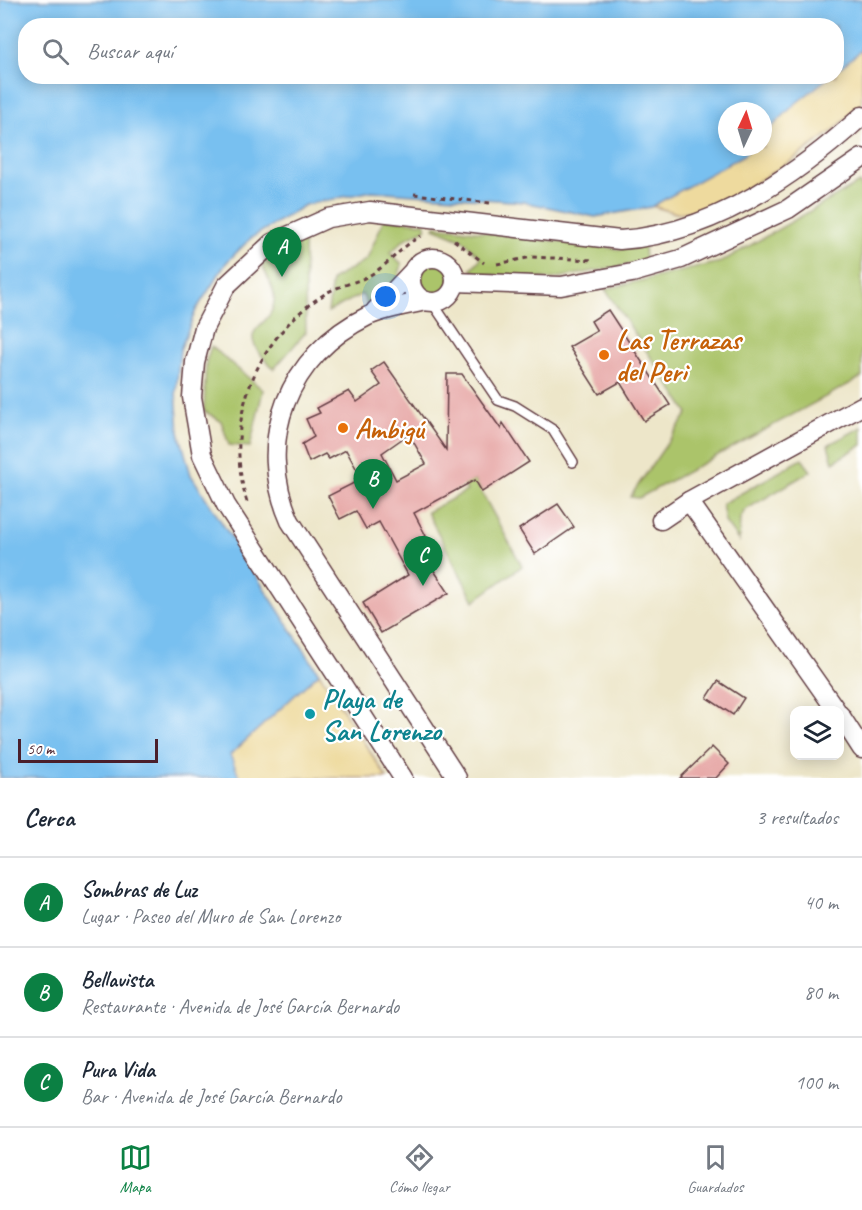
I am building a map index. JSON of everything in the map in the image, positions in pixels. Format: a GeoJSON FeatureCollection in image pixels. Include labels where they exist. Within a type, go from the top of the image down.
{"type":"FeatureCollection","features":[{"type":"Feature","properties":{"kind":"street"},"geometry":{"type":"LineString","coordinates":[[403,778],[226,506],[202,455],[192,397],[195,362],[204,328],[226,286],[272,243],[328,218],[370,211],[620,240],[648,238],[723,213],[798,170],[862,116]]}},
{"type":"Feature","properties":{"kind":"street"},"geometry":{"type":"LineString","coordinates":[[455,282],[561,286],[632,273],[681,259],[789,209],[861,162]]}},
{"type":"Feature","properties":{"kind":"street"},"geometry":{"type":"LineString","coordinates":[[371,315],[450,294],[455,282],[452,268],[447,262],[434,257],[420,261],[371,315],[332,340],[309,362],[295,380],[285,401],[276,449],[280,499],[290,521],[457,778]]}},
{"type":"Feature","properties":{"kind":"street"},"geometry":{"type":"LineString","coordinates":[[411,273],[412,288],[416,294],[429,301]]}},
{"type":"Feature","properties":{"kind":"street"},"geometry":{"type":"LineString","coordinates":[[661,520],[689,501],[862,406]]}},
{"type":"Feature","properties":{"kind":"street"},"geometry":{"type":"LineString","coordinates":[[689,501],[832,706]]}},
{"type":"Feature","properties":{"kind":"street"},"geometry":{"type":"LineString","coordinates":[[844,721],[862,749]]}},
{"type":"Feature","properties":{"kind":"lane"},"geometry":{"type":"LineString","coordinates":[[429,301],[498,400],[515,406],[553,430],[573,462]]}},
{"type":"Feature","properties":{"kind":"path"},"geometry":{"type":"LineString","coordinates":[[414,194],[490,203]]}},
{"type":"Feature","properties":{"kind":"path"},"geometry":{"type":"LineString","coordinates":[[249,509],[239,475],[242,414],[251,380],[268,349],[288,323],[305,308],[330,291],[374,273],[409,242],[421,236],[428,236]]}},
{"type":"Feature","properties":{"kind":"path"},"geometry":{"type":"LineString","coordinates":[[449,238],[460,244],[478,261],[487,264],[532,257],[602,260]]}},
{"type":"Feature","properties":{"kind":"green space"},"geometry":{"type":"Polygon","coordinates":[[[859,183],[862,187],[862,377],[639,498],[630,497],[688,413],[605,289],[721,262],[859,183]]]}},
{"type":"Feature","properties":{"kind":"green space"},"geometry":{"type":"Polygon","coordinates":[[[384,219],[425,223],[426,229],[405,239],[390,253],[402,264],[396,285],[369,308],[362,294],[328,312],[332,280],[367,259],[384,219]]]}},
{"type":"Feature","properties":{"kind":"green space"},"geometry":{"type":"Polygon","coordinates":[[[435,226],[619,249],[644,245],[645,262],[551,279],[477,274],[471,269],[481,258],[463,240],[434,228],[435,226]]]}},
{"type":"Feature","properties":{"kind":"green space"},"geometry":{"type":"Polygon","coordinates":[[[304,237],[306,332],[274,369],[260,354],[254,343],[253,335],[273,307],[274,295],[271,283],[262,265],[304,237]]]}},
{"type":"Feature","properties":{"kind":"green space"},"geometry":{"type":"Polygon","coordinates":[[[433,257],[449,263],[455,279],[449,295],[433,301],[417,295],[411,279],[417,263],[433,257]]]}},
{"type":"Feature","properties":{"kind":"green space"},"geometry":{"type":"Polygon","coordinates":[[[211,346],[263,390],[250,447],[229,445],[221,421],[204,411],[206,362],[211,346]]]}},
{"type":"Feature","properties":{"kind":"green space"},"geometry":{"type":"Polygon","coordinates":[[[862,427],[862,445],[833,462],[828,445],[862,427]]]}},
{"type":"Feature","properties":{"kind":"green space"},"geometry":{"type":"Polygon","coordinates":[[[802,459],[811,471],[745,510],[740,518],[739,541],[725,522],[722,504],[802,459]]]}},
{"type":"Feature","properties":{"kind":"green space"},"geometry":{"type":"Polygon","coordinates":[[[475,480],[522,566],[474,601],[427,512],[467,491],[464,485],[475,480]]]}},
{"type":"Feature","properties":{"kind":"sand"},"geometry":{"type":"Polygon","coordinates":[[[862,35],[862,104],[834,130],[788,163],[712,209],[676,213],[645,204],[722,156],[772,156],[772,116],[806,84],[844,84],[844,51],[862,35]]]}},
{"type":"Feature","properties":{"kind":"sand","name":"Playa de San Lorenzo"},"geometry":{"type":"Polygon","coordinates":[[[319,673],[387,778],[183,778],[230,755],[319,673]]]}},
{"type":"Feature","properties":{"kind":"water"},"geometry":{"type":"Polygon","coordinates":[[[0,0],[862,0],[862,50],[844,64],[844,18],[18,18],[18,84],[820,84],[795,104],[772,127],[772,102],[718,102],[718,156],[742,156],[651,207],[595,217],[524,202],[372,191],[305,205],[251,238],[226,263],[196,310],[180,350],[176,392],[179,432],[191,475],[319,673],[230,755],[240,778],[0,778],[0,0]]]}},
{"type":"Feature","properties":{"kind":"building","name":"Las Terrazas del Peri"},"geometry":{"type":"Polygon","coordinates":[[[608,310],[670,405],[644,421],[620,382],[599,394],[569,347],[597,331],[591,321],[608,310]]]}},
{"type":"Feature","properties":{"kind":"building"},"geometry":{"type":"Polygon","coordinates":[[[384,362],[446,450],[447,374],[462,374],[501,429],[503,423],[529,462],[482,492],[475,480],[414,513],[426,536],[415,542],[449,593],[381,633],[363,603],[408,575],[379,522],[366,529],[356,511],[340,519],[328,496],[362,479],[346,450],[329,459],[325,454],[309,462],[302,444],[314,437],[306,419],[320,413],[317,408],[349,391],[357,402],[381,385],[371,371],[384,362]],[[409,434],[382,453],[396,480],[426,464],[409,434]]]}},
{"type":"Feature","properties":{"kind":"building"},"geometry":{"type":"Polygon","coordinates":[[[558,504],[574,527],[535,554],[519,529],[558,504]]]}},
{"type":"Feature","properties":{"kind":"building"},"geometry":{"type":"Polygon","coordinates":[[[718,681],[744,698],[733,715],[707,698],[718,681]]]}},
{"type":"Feature","properties":{"kind":"building"},"geometry":{"type":"Polygon","coordinates":[[[712,747],[729,764],[716,778],[680,778],[712,747]]]}},
{"type":"Feature","properties":{"kind":"place","name":"Sombras de Luz"},"geometry":{"type":"Point","coordinates":[282,277]}},
{"type":"Feature","properties":{"kind":"place","name":"Las Terrazas del Peri"},"geometry":{"type":"Point","coordinates":[604,355]}},
{"type":"Feature","properties":{"kind":"place","name":"Ambigú"},"geometry":{"type":"Point","coordinates":[343,428]}},
{"type":"Feature","properties":{"kind":"place","name":"Bellavista"},"geometry":{"type":"Point","coordinates":[373,509]}},
{"type":"Feature","properties":{"kind":"place","name":"Pura Vida"},"geometry":{"type":"Point","coordinates":[423,586]}},
{"type":"Feature","properties":{"kind":"place","name":"Playa de San Lorenzo"},"geometry":{"type":"Point","coordinates":[310,714]}}]}
